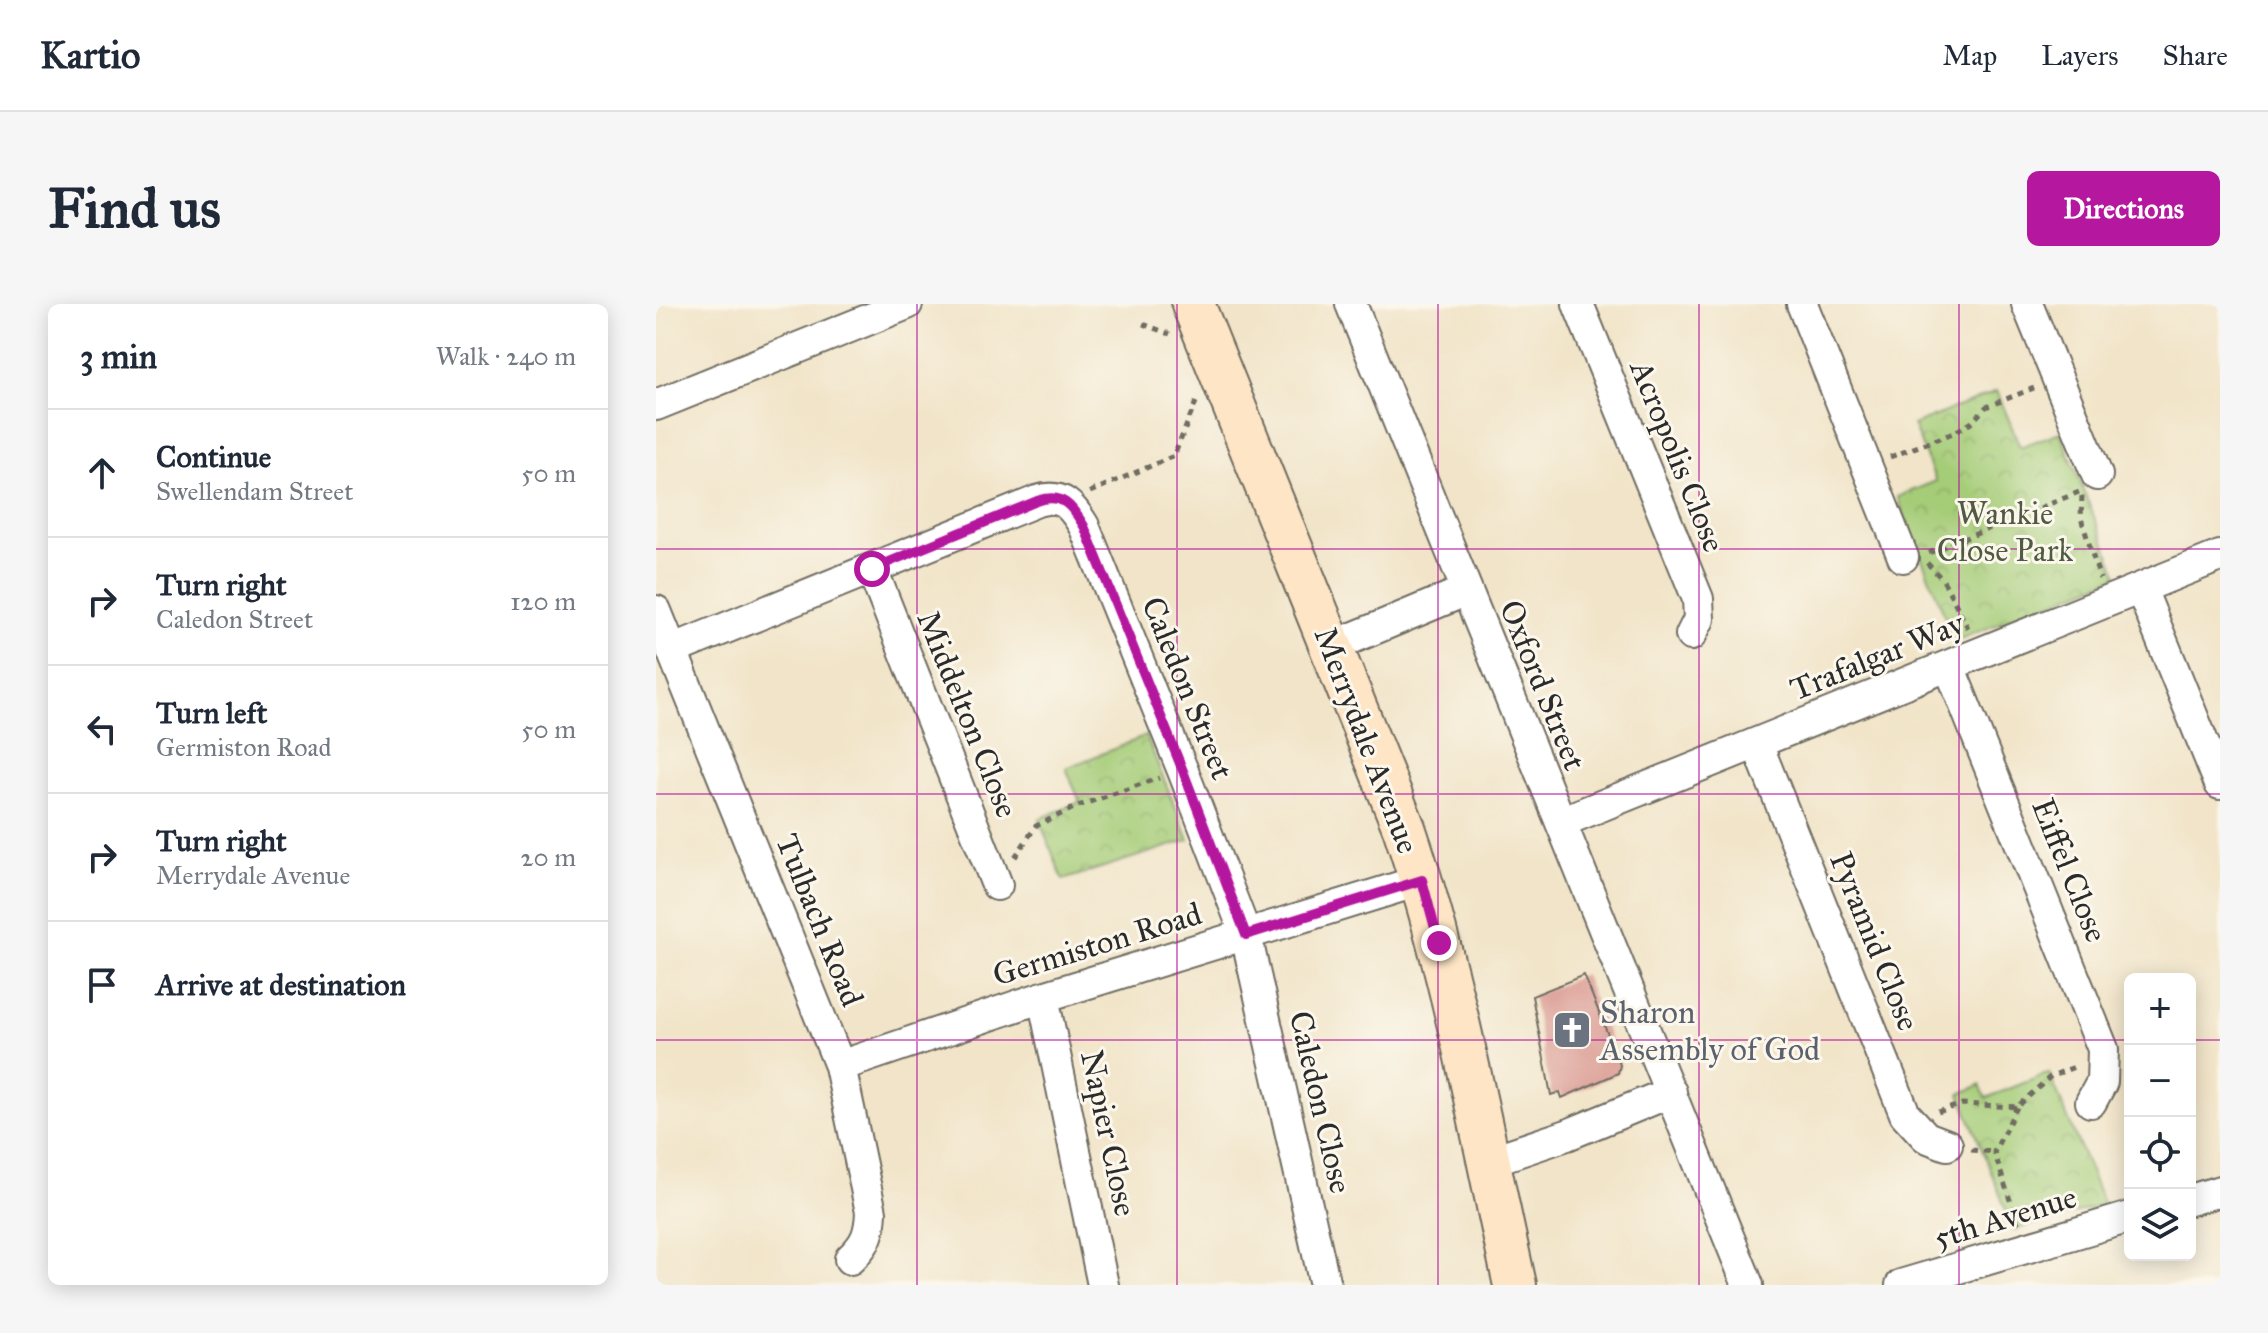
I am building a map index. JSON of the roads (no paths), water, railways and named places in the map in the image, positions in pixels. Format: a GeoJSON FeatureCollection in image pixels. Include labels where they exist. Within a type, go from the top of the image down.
{"type":"FeatureCollection","features":[{"type":"Feature","properties":{"kind":"street"},"geometry":{"type":"LineString","coordinates":[[656,405],[907,304]]}},
{"type":"Feature","properties":{"kind":"street","name":"Merrydale Avenue"},"geometry":{"type":"LineString","coordinates":[[1193,304],[1404,828],[1422,880],[1439,943],[1515,1285]]}},
{"type":"Feature","properties":{"kind":"street","name":"Oxford Street"},"geometry":{"type":"LineString","coordinates":[[1351,304],[1748,1285]]}},
{"type":"Feature","properties":{"kind":"street","name":"Acropolis Close"},"geometry":{"type":"LineString","coordinates":[[1578,304],[1698,599],[1699,619],[1691,635]]}},
{"type":"Feature","properties":{"kind":"street"},"geometry":{"type":"LineString","coordinates":[[1802,304],[1903,557]]}},
{"type":"Feature","properties":{"kind":"street"},"geometry":{"type":"LineString","coordinates":[[2027,304],[2097,475]]}},
{"type":"Feature","properties":{"kind":"street","name":"Caledon Street"},"geometry":{"type":"LineString","coordinates":[[872,569],[1037,501],[1054,497],[1067,502],[1084,526],[1246,935]]}},
{"type":"Feature","properties":{"kind":"street","name":"Trafalgar Way"},"geometry":{"type":"LineString","coordinates":[[1561,822],[2220,556]]}},
{"type":"Feature","properties":{"kind":"street"},"geometry":{"type":"LineString","coordinates":[[672,650],[872,569]]}},
{"type":"Feature","properties":{"kind":"street","name":"Middelton Close"},"geometry":{"type":"LineString","coordinates":[[872,569],[997,885]]}},
{"type":"Feature","properties":{"kind":"street"},"geometry":{"type":"LineString","coordinates":[[2141,589],[2220,784]]}},
{"type":"Feature","properties":{"kind":"street"},"geometry":{"type":"LineString","coordinates":[[1331,647],[1465,591]]}},
{"type":"Feature","properties":{"kind":"street","name":"Tulbach Road"},"geometry":{"type":"LineString","coordinates":[[656,611],[840,1066],[871,1212],[870,1233],[864,1246],[850,1259]]}},
{"type":"Feature","properties":{"kind":"street","name":"Eiffel Close"},"geometry":{"type":"LineString","coordinates":[[1949,666],[2098,1035],[2105,1069],[2091,1102]]}},
{"type":"Feature","properties":{"kind":"street","name":"Pyramid Close"},"geometry":{"type":"LineString","coordinates":[[1757,744],[1905,1114],[1926,1137],[1947,1145]]}},
{"type":"Feature","properties":{"kind":"street","name":"Germiston Road"},"geometry":{"type":"LineString","coordinates":[[840,1066],[1043,997],[1422,880]]}},
{"type":"Feature","properties":{"kind":"street","name":"Caledon Close"},"geometry":{"type":"LineString","coordinates":[[1246,935],[1325,1285]]}},
{"type":"Feature","properties":{"kind":"street","name":"Napier Close"},"geometry":{"type":"LineString","coordinates":[[1043,997],[1103,1285]]}},
{"type":"Feature","properties":{"kind":"street"},"geometry":{"type":"LineString","coordinates":[[1487,1162],[1567,1135],[1671,1092]]}},
{"type":"Feature","properties":{"kind":"street"},"geometry":{"type":"LineString","coordinates":[[2196,1198],[2220,1191]]}},
{"type":"Feature","properties":{"kind":"street","name":"5th Avenue"},"geometry":{"type":"LineString","coordinates":[[1901,1285],[2124,1219]]}},
{"type":"Feature","properties":{"kind":"place","name":"Sharon Assembly of God"},"geometry":{"type":"Point","coordinates":[1572,1030]}},
{"type":"Feature","properties":{"kind":"park label","name":"Wankie Close Park"},"geometry":{"type":"Point","coordinates":[2005,532]}}]}
